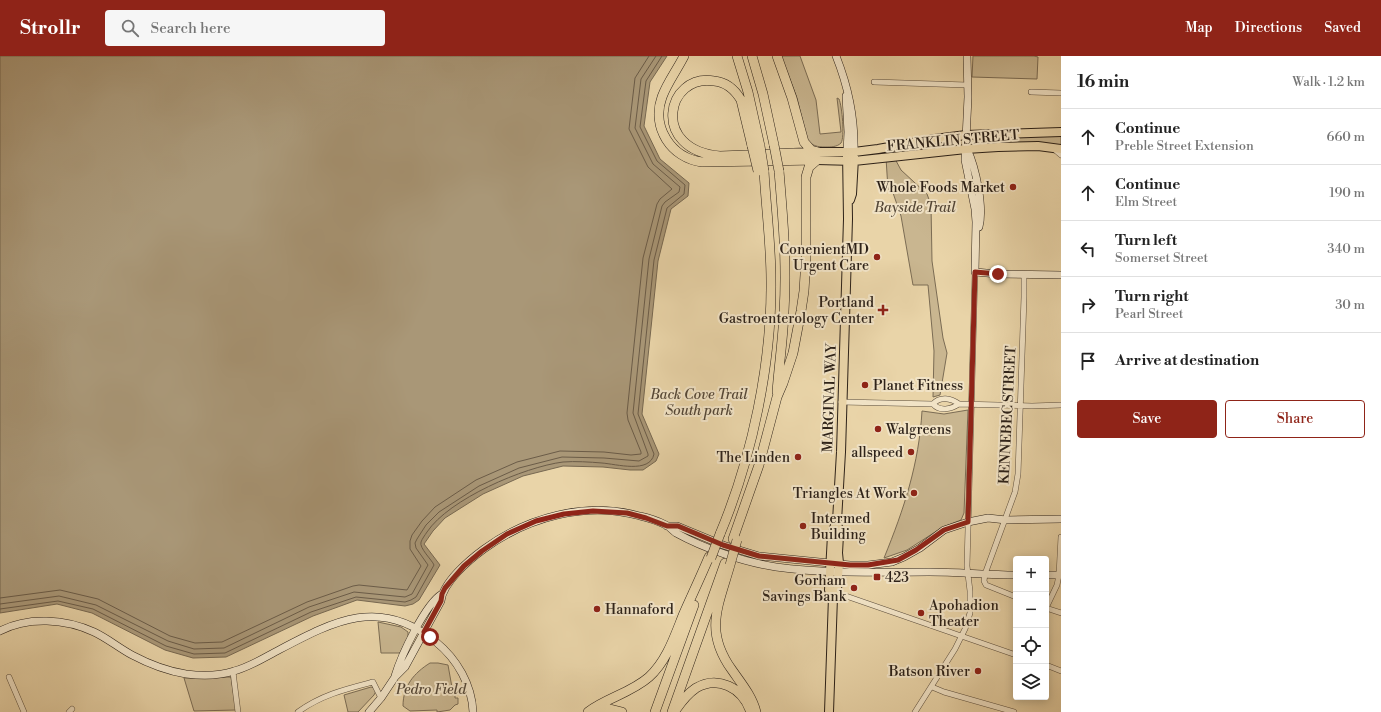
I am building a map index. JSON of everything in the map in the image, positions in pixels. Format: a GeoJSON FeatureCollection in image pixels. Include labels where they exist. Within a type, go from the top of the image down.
{"type":"FeatureCollection","features":[{"type":"Feature","properties":{"kind":"highway"},"geometry":{"type":"LineString","coordinates":[[684,56],[664,92],[659,108],[659,122],[663,134],[674,149],[691,159],[702,162],[817,156]]}},
{"type":"Feature","properties":{"kind":"highway"},"geometry":{"type":"LineString","coordinates":[[588,712],[639,684],[657,669],[664,659],[720,534],[747,454],[756,417],[769,328],[771,280],[766,207],[761,171],[748,92],[737,56]]}},
{"type":"Feature","properties":{"kind":"highway"},"geometry":{"type":"LineString","coordinates":[[673,712],[727,564],[751,491],[776,397],[782,342],[785,284],[784,226],[779,171],[763,94],[752,56]]}},
{"type":"Feature","properties":{"kind":"highway"},"geometry":{"type":"LineString","coordinates":[[777,56],[792,98],[804,142],[817,156]]}},
{"type":"Feature","properties":{"kind":"highway"},"geometry":{"type":"LineString","coordinates":[[756,146],[741,100],[738,94],[729,86],[719,81],[696,82],[686,88],[678,97],[672,114],[675,131],[682,141],[697,151],[708,155],[720,156],[817,156]]}},
{"type":"Feature","properties":{"kind":"highway"},"geometry":{"type":"LineString","coordinates":[[776,397],[783,383],[793,353],[801,311],[806,258],[806,177],[809,167],[817,156]]}},
{"type":"Feature","properties":{"kind":"highway"},"geometry":{"type":"LineString","coordinates":[[655,712],[710,558]]}},
{"type":"Feature","properties":{"kind":"highway"},"geometry":{"type":"LineString","coordinates":[[727,564],[715,623],[716,635],[724,657],[750,695],[756,712]]}},
{"type":"Feature","properties":{"kind":"highway"},"geometry":{"type":"LineString","coordinates":[[673,712],[683,699],[692,691],[702,685],[717,682],[730,686],[740,693],[747,703],[750,712]]}},
{"type":"Feature","properties":{"kind":"highway"},"geometry":{"type":"LineString","coordinates":[[597,712],[610,709],[622,712]]}},
{"type":"Feature","properties":{"kind":"main road","name":"MARGINAL WAY"},"geometry":{"type":"LineString","coordinates":[[829,712],[832,597],[837,590],[834,573],[838,553],[839,535],[837,521],[848,204],[852,194],[850,152],[853,114],[836,56]]}},
{"type":"Feature","properties":{"kind":"main road"},"geometry":{"type":"LineString","coordinates":[[967,56],[966,149],[972,159],[981,204],[981,220],[976,238],[975,272],[1024,275],[1061,275]]}},
{"type":"Feature","properties":{"kind":"main road","name":"FRANKLIN STREET"},"geometry":{"type":"LineString","coordinates":[[817,156],[882,148],[935,138],[966,135],[1061,132]]}},
{"type":"Feature","properties":{"kind":"main road","name":"FRANKLIN STREET"},"geometry":{"type":"LineString","coordinates":[[817,156],[850,161],[1011,146],[1061,148]]}},
{"type":"Feature","properties":{"kind":"main road"},"geometry":{"type":"LineString","coordinates":[[369,712],[381,698],[395,677],[405,667],[441,601],[445,588],[464,566],[497,540],[518,528],[548,517],[573,512],[609,511],[635,515],[667,526],[701,544],[748,560],[775,567],[834,573],[931,572],[1013,575]]}},
{"type":"Feature","properties":{"kind":"main road"},"geometry":{"type":"LineString","coordinates":[[667,526],[678,526],[723,545],[759,556],[868,565],[898,560],[916,550],[944,530],[968,522],[988,518],[1006,520],[1061,519]]}},
{"type":"Feature","properties":{"kind":"main road"},"geometry":{"type":"LineString","coordinates":[[1049,575],[1060,575]]}},
{"type":"Feature","properties":{"kind":"main road"},"geometry":{"type":"LineString","coordinates":[[395,677],[399,662],[417,627],[435,598],[442,594]]}},
{"type":"Feature","properties":{"kind":"main road"},"geometry":{"type":"LineString","coordinates":[[0,631],[15,624],[35,621],[71,624],[92,631],[141,660],[167,670],[197,675],[233,672],[323,628],[350,619],[380,617],[406,622],[417,627],[450,654],[468,688],[473,712]]}},
{"type":"Feature","properties":{"kind":"street"},"geometry":{"type":"LineString","coordinates":[[874,82],[967,85]]}},
{"type":"Feature","properties":{"kind":"street"},"geometry":{"type":"LineString","coordinates":[[1031,92],[1061,93]]}},
{"type":"Feature","properties":{"kind":"street"},"geometry":{"type":"LineString","coordinates":[[1052,147],[1061,155]]}},
{"type":"Feature","properties":{"kind":"street"},"geometry":{"type":"LineString","coordinates":[[915,712],[955,649],[965,629],[970,614],[970,591],[967,573],[975,272]]}},
{"type":"Feature","properties":{"kind":"street","name":"KENNEBEC STREET"},"geometry":{"type":"LineString","coordinates":[[985,574],[1006,520],[1015,492],[1018,474],[1024,275]]}},
{"type":"Feature","properties":{"kind":"street"},"geometry":{"type":"LineString","coordinates":[[842,402],[933,404],[938,400],[946,399],[952,400],[959,404]]}},
{"type":"Feature","properties":{"kind":"street"},"geometry":{"type":"LineString","coordinates":[[933,404],[937,408],[944,409],[952,408],[959,404],[1021,406],[1061,405]]}},
{"type":"Feature","properties":{"kind":"street"},"geometry":{"type":"LineString","coordinates":[[1049,602],[1060,575],[1061,537]]}},
{"type":"Feature","properties":{"kind":"street"},"geometry":{"type":"LineString","coordinates":[[985,574],[984,581],[986,585],[1013,596]]}},
{"type":"Feature","properties":{"kind":"street"},"geometry":{"type":"LineString","coordinates":[[832,597],[846,596],[1013,654]]}},
{"type":"Feature","properties":{"kind":"street"},"geometry":{"type":"LineString","coordinates":[[1049,609],[1061,613]]}},
{"type":"Feature","properties":{"kind":"street"},"geometry":{"type":"LineString","coordinates":[[1049,666],[1061,671]]}},
{"type":"Feature","properties":{"kind":"street"},"geometry":{"type":"LineString","coordinates":[[233,672],[238,712]]}},
{"type":"Feature","properties":{"kind":"street"},"geometry":{"type":"LineString","coordinates":[[9,677],[24,712]]}},
{"type":"Feature","properties":{"kind":"street"},"geometry":{"type":"LineString","coordinates":[[299,712],[327,695],[373,682],[381,698]]}},
{"type":"Feature","properties":{"kind":"street"},"geometry":{"type":"LineString","coordinates":[[932,687],[944,692],[1014,712]]}},
{"type":"Feature","properties":{"kind":"green space"},"geometry":{"type":"Polygon","coordinates":[[[781,56],[800,56],[816,100],[820,134],[841,132],[837,98],[839,99],[843,128],[841,143],[832,147],[823,147],[813,145],[807,139],[797,98],[781,56]]]}},
{"type":"Feature","properties":{"kind":"green space"},"geometry":{"type":"Polygon","coordinates":[[[973,56],[1038,57],[1037,79],[972,77],[973,56]]]}},
{"type":"Feature","properties":{"kind":"green space"},"geometry":{"type":"Polygon","coordinates":[[[1061,135],[1061,145],[974,145],[973,142],[975,139],[1061,135]]]}},
{"type":"Feature","properties":{"kind":"green space"},"geometry":{"type":"Polygon","coordinates":[[[947,140],[955,141],[956,144],[874,157],[858,157],[859,155],[887,152],[947,140]]]}},
{"type":"Feature","properties":{"kind":"green space","name":"Bayside Trail"},"geometry":{"type":"Polygon","coordinates":[[[894,157],[901,170],[927,194],[931,205],[932,261],[943,338],[947,353],[940,395],[933,397],[934,351],[928,285],[913,285],[901,216],[892,190],[888,189],[886,158],[894,157]]]}},
{"type":"Feature","properties":{"kind":"green space"},"geometry":{"type":"Polygon","coordinates":[[[968,410],[964,513],[961,520],[943,527],[907,550],[884,558],[904,504],[914,468],[918,449],[922,411],[944,414],[968,410]]]}},
{"type":"Feature","properties":{"kind":"green space"},"geometry":{"type":"Polygon","coordinates":[[[378,622],[401,627],[408,632],[408,637],[400,653],[381,653],[378,622]]]}},
{"type":"Feature","properties":{"kind":"green space","name":"Pedro Field"},"geometry":{"type":"Polygon","coordinates":[[[430,663],[448,665],[453,693],[455,693],[455,698],[458,698],[458,704],[450,710],[437,712],[437,710],[410,711],[403,706],[407,686],[419,671],[430,663]]]}},
{"type":"Feature","properties":{"kind":"green space"},"geometry":{"type":"Polygon","coordinates":[[[231,677],[236,710],[194,711],[184,678],[231,677]]]}},
{"type":"Feature","properties":{"kind":"green space"},"geometry":{"type":"Polygon","coordinates":[[[371,687],[376,691],[374,695],[358,712],[348,712],[344,695],[371,687]]]}},
{"type":"Feature","properties":{"kind":"water"},"geometry":{"type":"Polygon","coordinates":[[[0,56],[667,56],[650,82],[644,126],[660,159],[689,183],[688,196],[671,209],[658,261],[642,414],[659,454],[656,461],[643,470],[563,466],[523,476],[483,494],[445,518],[424,544],[440,565],[419,600],[413,604],[405,606],[357,600],[313,616],[226,657],[193,658],[165,650],[92,613],[57,604],[0,613],[0,56]]]}},
{"type":"Feature","properties":{"kind":"place","name":"Whole Foods Market"},"geometry":{"type":"Point","coordinates":[1013,187]}},
{"type":"Feature","properties":{"kind":"place","name":"ConenientMD Urgent Care"},"geometry":{"type":"Point","coordinates":[877,257]}},
{"type":"Feature","properties":{"kind":"place","name":"Portland Gastroenterology Center"},"geometry":{"type":"Point","coordinates":[883,310]}},
{"type":"Feature","properties":{"kind":"place","name":"Planet Fitness"},"geometry":{"type":"Point","coordinates":[865,385]}},
{"type":"Feature","properties":{"kind":"place","name":"Walgreens"},"geometry":{"type":"Point","coordinates":[878,429]}},
{"type":"Feature","properties":{"kind":"place","name":"allspeed"},"geometry":{"type":"Point","coordinates":[911,452]}},
{"type":"Feature","properties":{"kind":"place","name":"The Linden"},"geometry":{"type":"Point","coordinates":[798,457]}},
{"type":"Feature","properties":{"kind":"place","name":"Triangles At Work"},"geometry":{"type":"Point","coordinates":[914,493]}},
{"type":"Feature","properties":{"kind":"place","name":"Intermed Building"},"geometry":{"type":"Point","coordinates":[803,526]}},
{"type":"Feature","properties":{"kind":"place","name":"423"},"geometry":{"type":"Point","coordinates":[877,577]}},
{"type":"Feature","properties":{"kind":"place","name":"Gorham Savings Bank"},"geometry":{"type":"Point","coordinates":[854,588]}},
{"type":"Feature","properties":{"kind":"place","name":"Hannaford"},"geometry":{"type":"Point","coordinates":[597,609]}},
{"type":"Feature","properties":{"kind":"place","name":"Apohadion Theater"},"geometry":{"type":"Point","coordinates":[921,613]}},
{"type":"Feature","properties":{"kind":"place","name":"Batson River"},"geometry":{"type":"Point","coordinates":[978,671]}},
{"type":"Feature","properties":{"kind":"route"},"geometry":{"type":"LineString","coordinates":[[430,637],[424,632],[441,601],[442,594],[452,579],[464,566],[482,551],[507,534],[523,526],[548,517],[573,512],[609,511],[627,513],[657,521],[667,526],[678,526],[723,545],[759,556],[850,565],[868,565],[898,560],[920,548],[944,530],[968,522],[975,272],[998,274]]}},
{"type":"Feature","properties":{"kind":"park label","name":"Back Cove Trail South park"},"geometry":{"type":"Point","coordinates":[699,402]}}]}
